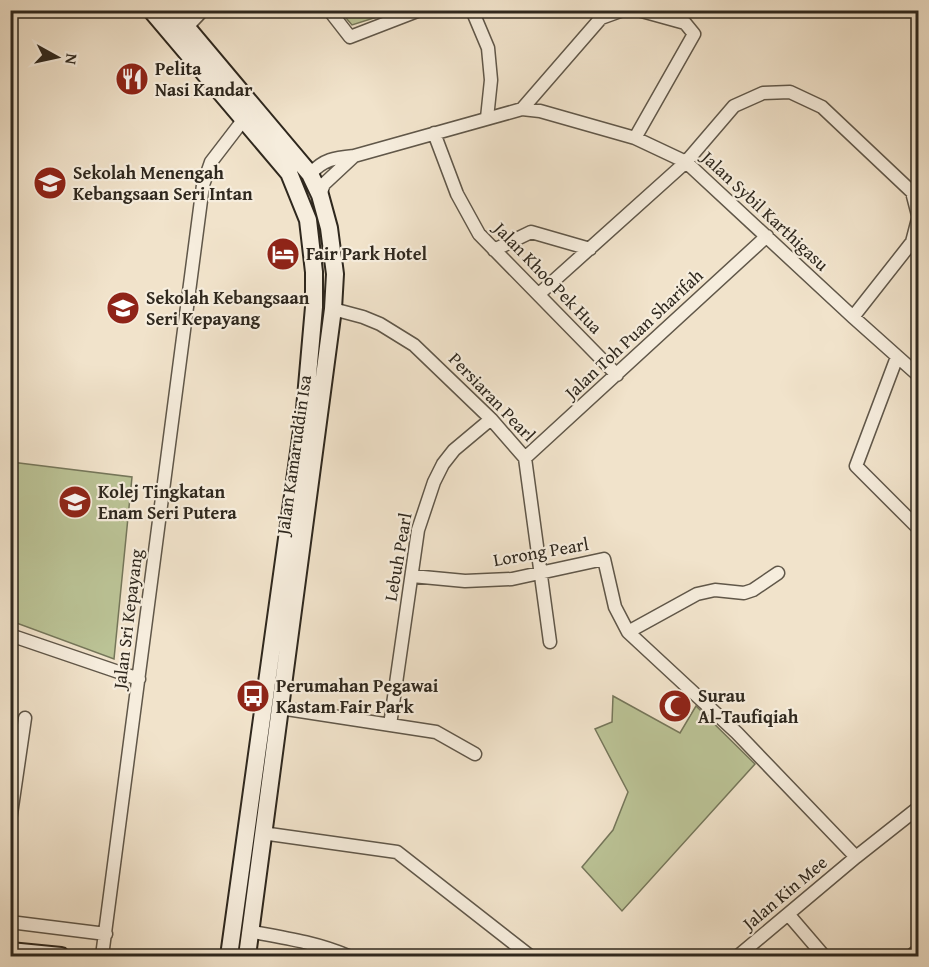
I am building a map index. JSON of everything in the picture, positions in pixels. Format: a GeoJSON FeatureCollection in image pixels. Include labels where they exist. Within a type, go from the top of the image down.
{"type":"FeatureCollection","features":[{"type":"Feature","properties":{"kind":"main road","name":"Jalan Kamaruddin Isa"},"geometry":{"type":"LineString","coordinates":[[151,10],[310,174],[320,195],[329,228],[335,274],[333,309],[247,957]]}},
{"type":"Feature","properties":{"kind":"main road","name":"Jalan Kamaruddin Isa"},"geometry":{"type":"LineString","coordinates":[[172,10],[249,113],[289,173],[308,220],[314,272],[314,307],[305,409],[229,957]]}},
{"type":"Feature","properties":{"kind":"main road"},"geometry":{"type":"LineString","coordinates":[[308,220],[313,210],[306,187],[310,174]]}},
{"type":"Feature","properties":{"kind":"main road"},"geometry":{"type":"LineString","coordinates":[[314,272],[325,300],[332,305],[333,309]]}},
{"type":"Feature","properties":{"kind":"main road"},"geometry":{"type":"LineString","coordinates":[[252,911],[253,957]]}},
{"type":"Feature","properties":{"kind":"main road"},"geometry":{"type":"LineString","coordinates":[[10,951],[61,957]]}},
{"type":"Feature","properties":{"kind":"street"},"geometry":{"type":"LineString","coordinates":[[186,28],[202,10]]}},
{"type":"Feature","properties":{"kind":"street"},"geometry":{"type":"LineString","coordinates":[[330,10],[350,37],[420,10]]}},
{"type":"Feature","properties":{"kind":"street"},"geometry":{"type":"LineString","coordinates":[[472,10],[488,48],[491,80],[487,118]]}},
{"type":"Feature","properties":{"kind":"street"},"geometry":{"type":"LineString","coordinates":[[522,109],[600,14],[623,10]]}},
{"type":"Feature","properties":{"kind":"street"},"geometry":{"type":"LineString","coordinates":[[634,138],[694,34],[685,22],[638,10]]}},
{"type":"Feature","properties":{"kind":"street"},"geometry":{"type":"LineString","coordinates":[[539,294],[686,162],[734,106],[763,93],[790,92],[822,107],[912,192],[918,217],[912,242],[853,316]]}},
{"type":"Feature","properties":{"kind":"street","name":"Jalan Sybil Karthigasu"},"geometry":{"type":"LineString","coordinates":[[310,174],[321,163],[354,156],[522,109],[540,111],[634,138],[686,162],[918,375]]}},
{"type":"Feature","properties":{"kind":"street","name":"Jalan Sri Kepayang"},"geometry":{"type":"LineString","coordinates":[[102,957],[202,185],[211,162],[249,113]]}},
{"type":"Feature","properties":{"kind":"street","name":"Jalan Khoo Pek Hua"},"geometry":{"type":"LineString","coordinates":[[434,133],[457,194],[479,234],[617,375]]}},
{"type":"Feature","properties":{"kind":"street","name":"Jalan Sybil Karthigasu"},"geometry":{"type":"LineString","coordinates":[[320,195],[324,184],[354,156]]}},
{"type":"Feature","properties":{"kind":"street"},"geometry":{"type":"LineString","coordinates":[[494,250],[531,232],[590,249]]}},
{"type":"Feature","properties":{"kind":"street","name":"Jalan Toh Puan Sharifah"},"geometry":{"type":"LineString","coordinates":[[525,458],[767,236]]}},
{"type":"Feature","properties":{"kind":"street","name":"Persiaran Pearl"},"geometry":{"type":"LineString","coordinates":[[333,309],[380,324],[414,345],[491,419],[525,458],[550,642]]}},
{"type":"Feature","properties":{"kind":"street"},"geometry":{"type":"LineString","coordinates":[[897,357],[856,466],[918,528]]}},
{"type":"Feature","properties":{"kind":"street","name":"Lebuh Pearl"},"geometry":{"type":"LineString","coordinates":[[390,725],[418,530],[434,482],[443,464],[454,450],[491,419]]}},
{"type":"Feature","properties":{"kind":"street","name":"Lorong Pearl"},"geometry":{"type":"LineString","coordinates":[[412,576],[465,581],[512,579],[604,559],[615,607],[628,632]]}},
{"type":"Feature","properties":{"kind":"street"},"geometry":{"type":"LineString","coordinates":[[778,573],[753,590],[744,593],[715,590],[697,594],[628,632],[737,733],[856,857]]}},
{"type":"Feature","properties":{"kind":"street"},"geometry":{"type":"LineString","coordinates":[[10,636],[139,679]]}},
{"type":"Feature","properties":{"kind":"street"},"geometry":{"type":"LineString","coordinates":[[279,708],[436,732],[475,754]]}},
{"type":"Feature","properties":{"kind":"street"},"geometry":{"type":"LineString","coordinates":[[10,821],[25,718]]}},
{"type":"Feature","properties":{"kind":"street","name":"Jalan Kin Mee"},"geometry":{"type":"LineString","coordinates":[[738,957],[918,808]]}},
{"type":"Feature","properties":{"kind":"street"},"geometry":{"type":"LineString","coordinates":[[262,833],[397,852],[530,957]]}},
{"type":"Feature","properties":{"kind":"street"},"geometry":{"type":"LineString","coordinates":[[788,914],[824,957]]}},
{"type":"Feature","properties":{"kind":"street"},"geometry":{"type":"LineString","coordinates":[[10,922],[106,934]]}},
{"type":"Feature","properties":{"kind":"street"},"geometry":{"type":"LineString","coordinates":[[253,932],[326,947],[348,957]]}},
{"type":"Feature","properties":{"kind":"street"},"geometry":{"type":"LineString","coordinates":[[911,957],[918,950]]}},
{"type":"Feature","properties":{"kind":"green space"},"geometry":{"type":"Polygon","coordinates":[[[340,11],[396,11],[352,25],[340,11]]]}},
{"type":"Feature","properties":{"kind":"green space"},"geometry":{"type":"Polygon","coordinates":[[[11,462],[132,477],[114,659],[11,621],[11,462]]]}},
{"type":"Feature","properties":{"kind":"green space"},"geometry":{"type":"Polygon","coordinates":[[[613,696],[680,733],[696,706],[755,764],[622,911],[582,867],[613,830],[628,792],[595,729],[612,722],[613,696]]]}},
{"type":"Feature","properties":{"kind":"place","name":"Pelita Nasi Kandar"},"geometry":{"type":"Point","coordinates":[132,79]}},
{"type":"Feature","properties":{"kind":"place","name":"Sekolah Menengah Kebangsaan Seri Intan"},"geometry":{"type":"Point","coordinates":[50,183]}},
{"type":"Feature","properties":{"kind":"place","name":"Fair Park Hotel"},"geometry":{"type":"Point","coordinates":[283,254]}},
{"type":"Feature","properties":{"kind":"place","name":"Sekolah Kebangsaan Seri Kepayang"},"geometry":{"type":"Point","coordinates":[123,308]}},
{"type":"Feature","properties":{"kind":"place","name":"Kolej Tingkatan Enam Seri Putera"},"geometry":{"type":"Point","coordinates":[75,502]}},
{"type":"Feature","properties":{"kind":"place","name":"Perumahan Pegawai Kastam Fair Park"},"geometry":{"type":"Point","coordinates":[253,696]}},
{"type":"Feature","properties":{"kind":"place","name":"Surau Al-Taufiqiah"},"geometry":{"type":"Point","coordinates":[675,706]}}]}
